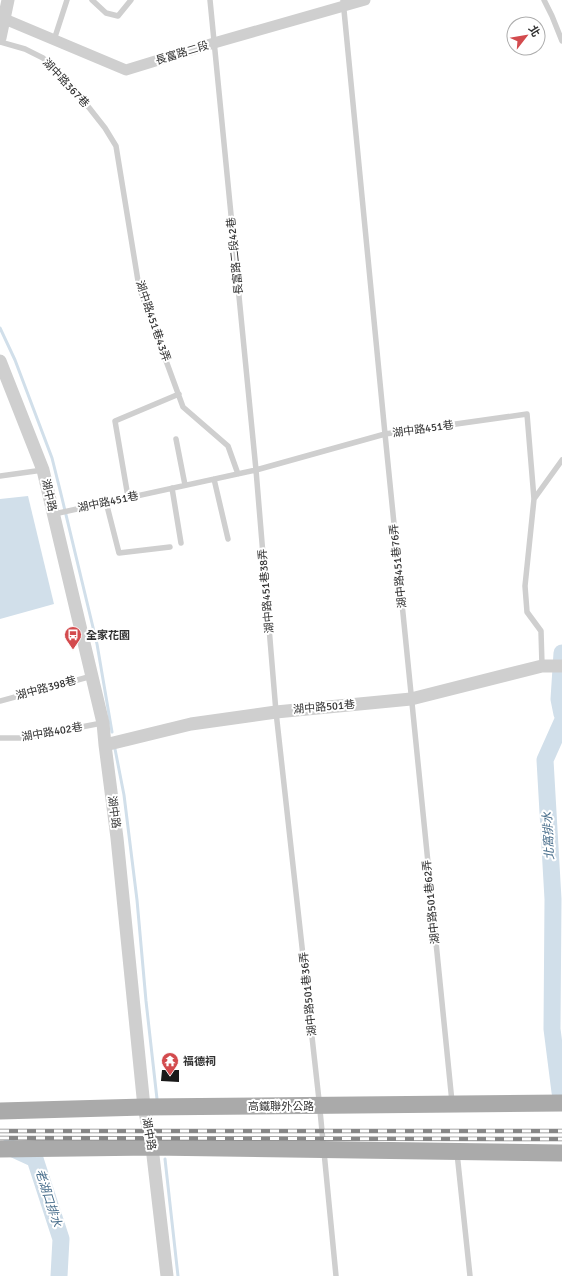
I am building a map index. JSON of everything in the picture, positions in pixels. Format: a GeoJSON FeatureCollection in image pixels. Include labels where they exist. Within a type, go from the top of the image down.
{"type":"FeatureCollection","features":[{"type":"Feature","properties":{"kind":"main road","name":"高鐵聯外公路"},"geometry":{"type":"LineString","coordinates":[[0,1111],[144,1107],[562,1103]]}},
{"type":"Feature","properties":{"kind":"main road"},"geometry":{"type":"LineString","coordinates":[[0,1149],[152,1147],[560,1153]]}},
{"type":"Feature","properties":{"kind":"street"},"geometry":{"type":"LineString","coordinates":[[0,38],[2,18],[8,0]]}},
{"type":"Feature","properties":{"kind":"street","name":"長富路二段"},"geometry":{"type":"LineString","coordinates":[[2,18],[126,70],[344,3],[365,0]]}},
{"type":"Feature","properties":{"kind":"street","name":"湖中路"},"geometry":{"type":"LineString","coordinates":[[0,361],[43,470],[103,723],[117,838],[144,1107],[152,1147],[167,1276]]}},
{"type":"Feature","properties":{"kind":"street","name":"湖中路501巷"},"geometry":{"type":"LineString","coordinates":[[105,745],[191,724],[276,712],[411,699],[542,666],[562,666]]}},
{"type":"Feature","properties":{"kind":"lane"},"geometry":{"type":"LineString","coordinates":[[54,40],[67,0]]}},
{"type":"Feature","properties":{"kind":"lane"},"geometry":{"type":"LineString","coordinates":[[92,0],[106,13],[118,16],[131,0]]}},
{"type":"Feature","properties":{"kind":"lane","name":"長富路二段42巷"},"geometry":{"type":"LineString","coordinates":[[210,0],[256,470]]}},
{"type":"Feature","properties":{"kind":"lane"},"geometry":{"type":"LineString","coordinates":[[544,0],[562,41]]}},
{"type":"Feature","properties":{"kind":"lane","name":"湖中路451巷76弄"},"geometry":{"type":"LineString","coordinates":[[344,3],[411,699]]}},
{"type":"Feature","properties":{"kind":"lane","name":"湖中路367巷"},"geometry":{"type":"LineString","coordinates":[[0,42],[25,49],[43,58],[72,86],[105,128],[116,146]]}},
{"type":"Feature","properties":{"kind":"lane","name":"湖中路451巷43弄"},"geometry":{"type":"LineString","coordinates":[[116,146],[139,287],[183,406],[228,446],[238,474]]}},
{"type":"Feature","properties":{"kind":"lane"},"geometry":{"type":"LineString","coordinates":[[128,497],[115,421],[179,394]]}},
{"type":"Feature","properties":{"kind":"lane","name":"湖中路451巷"},"geometry":{"type":"LineString","coordinates":[[54,514],[256,470],[385,434],[527,414],[534,499],[525,586],[526,612],[541,631],[542,666]]}},
{"type":"Feature","properties":{"kind":"lane"},"geometry":{"type":"LineString","coordinates":[[176,439],[185,485]]}},
{"type":"Feature","properties":{"kind":"lane"},"geometry":{"type":"LineString","coordinates":[[534,499],[562,460]]}},
{"type":"Feature","properties":{"kind":"lane"},"geometry":{"type":"LineString","coordinates":[[0,476],[43,470]]}},
{"type":"Feature","properties":{"kind":"lane","name":"湖中路451巷38弄"},"geometry":{"type":"LineString","coordinates":[[256,470],[276,712]]}},
{"type":"Feature","properties":{"kind":"lane"},"geometry":{"type":"LineString","coordinates":[[214,479],[228,539]]}},
{"type":"Feature","properties":{"kind":"lane"},"geometry":{"type":"LineString","coordinates":[[172,488],[182,543]]}},
{"type":"Feature","properties":{"kind":"lane"},"geometry":{"type":"LineString","coordinates":[[106,502],[119,553],[170,547]]}},
{"type":"Feature","properties":{"kind":"lane","name":"湖中路398巷"},"geometry":{"type":"LineString","coordinates":[[0,700],[93,676]]}},
{"type":"Feature","properties":{"kind":"lane","name":"湖中路501巷62弄"},"geometry":{"type":"LineString","coordinates":[[411,699],[452,1105]]}},
{"type":"Feature","properties":{"kind":"lane","name":"湖中路501巷36弄"},"geometry":{"type":"LineString","coordinates":[[276,712],[320,1106],[336,1276]]}},
{"type":"Feature","properties":{"kind":"lane","name":"湖中路402巷"},"geometry":{"type":"LineString","coordinates":[[0,738],[24,738],[103,723]]}},
{"type":"Feature","properties":{"kind":"lane"},"geometry":{"type":"LineString","coordinates":[[457,1151],[470,1276]]}},
{"type":"Feature","properties":{"kind":"shaded area"},"geometry":{"type":"Polygon","coordinates":[[[28,496],[54,604],[0,619],[0,499],[28,496]]]}},
{"type":"Feature","properties":{"kind":"building","name":"福德祠"},"geometry":{"type":"Polygon","coordinates":[[[162,1070],[179,1070],[179,1082],[161,1081],[162,1070]]]}},
{"type":"Feature","properties":{"kind":"waterway"},"geometry":{"type":"LineString","coordinates":[[0,328],[15,360],[52,458],[97,644],[112,732]]}},
{"type":"Feature","properties":{"kind":"waterway"},"geometry":{"type":"LineString","coordinates":[[562,653],[559,699],[562,714]]}},
{"type":"Feature","properties":{"kind":"waterway","name":"北窩排水"},"geometry":{"type":"LineString","coordinates":[[562,722],[545,760],[553,899],[552,1029],[562,1098]]}},
{"type":"Feature","properties":{"kind":"waterway"},"geometry":{"type":"LineString","coordinates":[[115,749],[124,795],[137,900],[157,1099]]}},
{"type":"Feature","properties":{"kind":"waterway","name":"老湖口排水"},"geometry":{"type":"LineString","coordinates":[[9,1147],[35,1159],[61,1239],[59,1276]]}},
{"type":"Feature","properties":{"kind":"waterway"},"geometry":{"type":"LineString","coordinates":[[165,1159],[178,1276]]}},
{"type":"Feature","properties":{"kind":"railway"},"geometry":{"type":"LineString","coordinates":[[0,1131],[562,1131]]}},
{"type":"Feature","properties":{"kind":"railway"},"geometry":{"type":"LineString","coordinates":[[0,1138],[562,1139]]}},
{"type":"Feature","properties":{"kind":"place","name":"全家花園"},"geometry":{"type":"Point","coordinates":[73,650]}},
{"type":"Feature","properties":{"kind":"place","name":"福德祠"},"geometry":{"type":"Point","coordinates":[170,1076]}}]}
